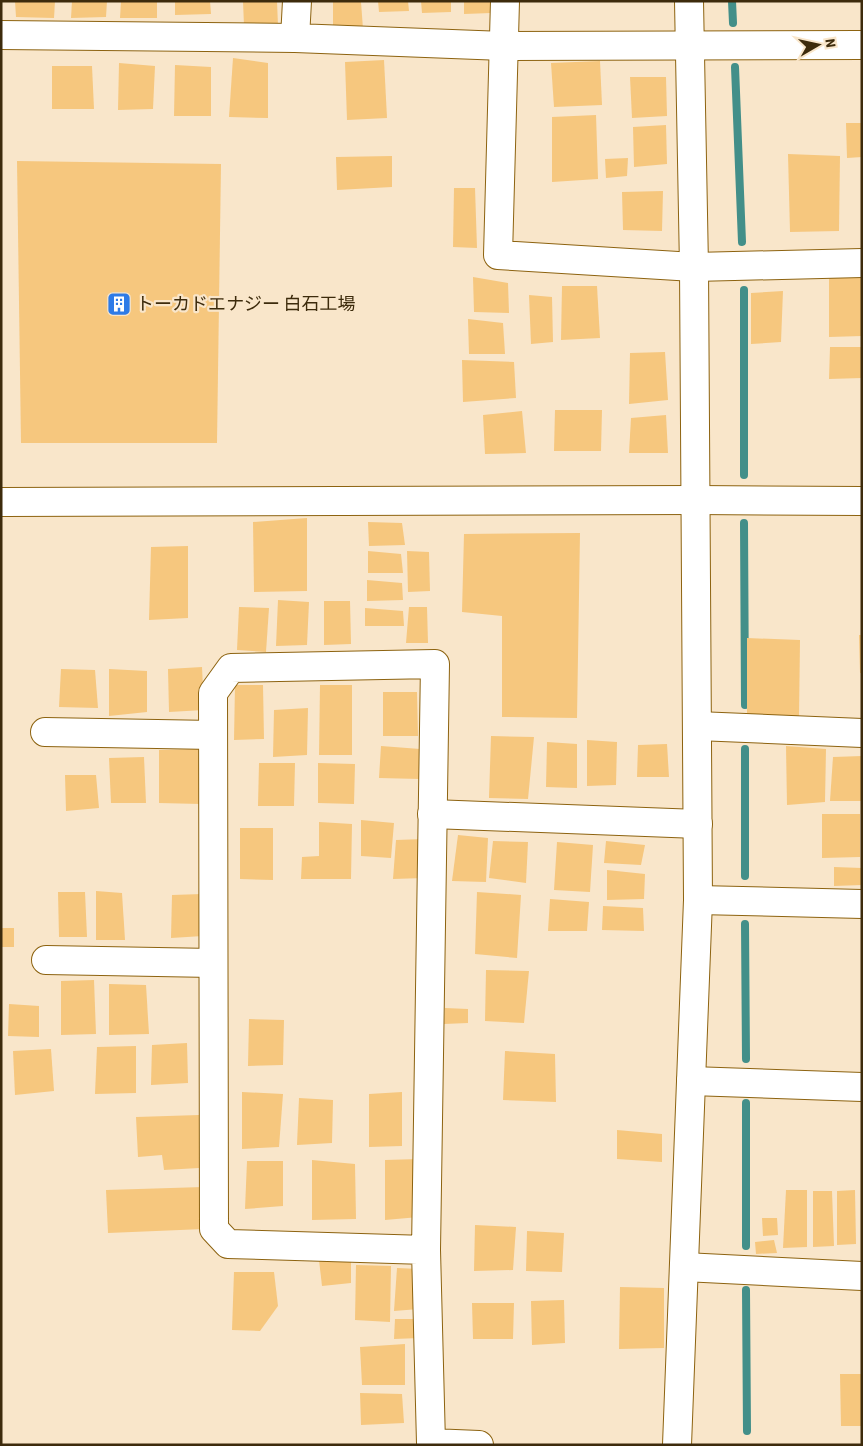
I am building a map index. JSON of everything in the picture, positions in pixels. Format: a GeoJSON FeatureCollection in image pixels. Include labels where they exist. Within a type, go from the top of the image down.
{"type":"FeatureCollection","features":[{"type":"Feature","properties":{"kind":"street"},"geometry":{"type":"LineString","coordinates":[[295,38],[296,1]]}},
{"type":"Feature","properties":{"kind":"street"},"geometry":{"type":"LineString","coordinates":[[505,1],[498,255],[694,267],[862,263]]}},
{"type":"Feature","properties":{"kind":"street"},"geometry":{"type":"LineString","coordinates":[[677,1445],[698,900],[694,267],[689,1]]}},
{"type":"Feature","properties":{"kind":"street"},"geometry":{"type":"LineString","coordinates":[[1,35],[295,38],[504,46],[862,45]]}},
{"type":"Feature","properties":{"kind":"street"},"geometry":{"type":"LineString","coordinates":[[1,502],[862,501]]}},
{"type":"Feature","properties":{"kind":"street"},"geometry":{"type":"LineString","coordinates":[[426,1250],[228,1244],[214,1228],[213,694],[231,668],[435,664],[426,1250],[431,1443],[478,1445]]}},
{"type":"Feature","properties":{"kind":"street"},"geometry":{"type":"LineString","coordinates":[[698,726],[862,733]]}},
{"type":"Feature","properties":{"kind":"street"},"geometry":{"type":"LineString","coordinates":[[45,732],[213,735]]}},
{"type":"Feature","properties":{"kind":"street"},"geometry":{"type":"LineString","coordinates":[[432,814],[698,824]]}},
{"type":"Feature","properties":{"kind":"street"},"geometry":{"type":"LineString","coordinates":[[698,900],[862,904]]}},
{"type":"Feature","properties":{"kind":"street"},"geometry":{"type":"LineString","coordinates":[[46,960],[213,963]]}},
{"type":"Feature","properties":{"kind":"street"},"geometry":{"type":"LineString","coordinates":[[691,1081],[862,1087]]}},
{"type":"Feature","properties":{"kind":"street"},"geometry":{"type":"LineString","coordinates":[[684,1267],[862,1276]]}},
{"type":"Feature","properties":{"kind":"building"},"geometry":{"type":"Polygon","coordinates":[[[15,1],[55,1],[54,18],[16,17],[15,1]]]}},
{"type":"Feature","properties":{"kind":"building"},"geometry":{"type":"Polygon","coordinates":[[[72,1],[107,1],[106,17],[71,18],[72,1]]]}},
{"type":"Feature","properties":{"kind":"building"},"geometry":{"type":"Polygon","coordinates":[[[121,1],[157,1],[157,18],[120,18],[121,1]]]}},
{"type":"Feature","properties":{"kind":"building"},"geometry":{"type":"Polygon","coordinates":[[[175,1],[210,1],[211,14],[175,15],[175,1]]]}},
{"type":"Feature","properties":{"kind":"building"},"geometry":{"type":"Polygon","coordinates":[[[243,1],[277,1],[278,26],[244,26],[243,1]]]}},
{"type":"Feature","properties":{"kind":"building"},"geometry":{"type":"Polygon","coordinates":[[[378,1],[408,1],[409,11],[379,12],[378,1]]]}},
{"type":"Feature","properties":{"kind":"building"},"geometry":{"type":"Polygon","coordinates":[[[421,1],[451,1],[451,12],[422,13],[421,1]]]}},
{"type":"Feature","properties":{"kind":"building"},"geometry":{"type":"Polygon","coordinates":[[[464,1],[490,1],[491,13],[464,14],[464,1]]]}},
{"type":"Feature","properties":{"kind":"building"},"geometry":{"type":"Polygon","coordinates":[[[333,2],[361,2],[363,29],[333,30],[333,2]]]}},
{"type":"Feature","properties":{"kind":"building"},"geometry":{"type":"Polygon","coordinates":[[[233,58],[268,63],[268,118],[229,117],[233,58]]]}},
{"type":"Feature","properties":{"kind":"building"},"geometry":{"type":"Polygon","coordinates":[[[384,60],[387,118],[347,120],[345,62],[384,60]]]}},
{"type":"Feature","properties":{"kind":"building"},"geometry":{"type":"Polygon","coordinates":[[[600,61],[602,105],[554,107],[551,63],[600,61]]]}},
{"type":"Feature","properties":{"kind":"building"},"geometry":{"type":"Polygon","coordinates":[[[119,63],[155,66],[153,109],[118,110],[119,63]]]}},
{"type":"Feature","properties":{"kind":"building"},"geometry":{"type":"Polygon","coordinates":[[[175,65],[211,67],[211,116],[174,116],[175,65]]]}},
{"type":"Feature","properties":{"kind":"building"},"geometry":{"type":"Polygon","coordinates":[[[52,66],[92,66],[94,109],[52,109],[52,66]]]}},
{"type":"Feature","properties":{"kind":"building"},"geometry":{"type":"Polygon","coordinates":[[[630,77],[666,77],[667,116],[632,118],[630,77]]]}},
{"type":"Feature","properties":{"kind":"building"},"geometry":{"type":"Polygon","coordinates":[[[596,115],[598,179],[552,182],[552,117],[596,115]]]}},
{"type":"Feature","properties":{"kind":"building"},"geometry":{"type":"Polygon","coordinates":[[[846,123],[862,123],[862,157],[847,158],[846,123]]]}},
{"type":"Feature","properties":{"kind":"building"},"geometry":{"type":"Polygon","coordinates":[[[666,125],[667,164],[634,167],[633,127],[666,125]]]}},
{"type":"Feature","properties":{"kind":"building"},"geometry":{"type":"Polygon","coordinates":[[[788,154],[840,156],[839,231],[790,232],[788,154]]]}},
{"type":"Feature","properties":{"kind":"building"},"geometry":{"type":"Polygon","coordinates":[[[392,156],[392,187],[337,190],[336,157],[392,156]]]}},
{"type":"Feature","properties":{"kind":"building"},"geometry":{"type":"Polygon","coordinates":[[[628,158],[627,176],[606,178],[605,159],[628,158]]]}},
{"type":"Feature","properties":{"kind":"building","name":"トーカドエナジー 白石工場"},"geometry":{"type":"Polygon","coordinates":[[[17,161],[221,164],[217,443],[21,443],[17,161]]]}},
{"type":"Feature","properties":{"kind":"building"},"geometry":{"type":"Polygon","coordinates":[[[454,188],[475,188],[477,248],[453,247],[454,188]]]}},
{"type":"Feature","properties":{"kind":"building"},"geometry":{"type":"Polygon","coordinates":[[[663,191],[662,231],[623,230],[622,192],[663,191]]]}},
{"type":"Feature","properties":{"kind":"building"},"geometry":{"type":"Polygon","coordinates":[[[862,275],[862,336],[829,337],[829,276],[862,275]]]}},
{"type":"Feature","properties":{"kind":"building"},"geometry":{"type":"Polygon","coordinates":[[[473,277],[508,283],[509,313],[474,312],[473,277]]]}},
{"type":"Feature","properties":{"kind":"building"},"geometry":{"type":"Polygon","coordinates":[[[562,286],[597,286],[600,338],[561,340],[562,286]]]}},
{"type":"Feature","properties":{"kind":"building"},"geometry":{"type":"Polygon","coordinates":[[[783,291],[781,342],[751,344],[751,293],[783,291]]]}},
{"type":"Feature","properties":{"kind":"building"},"geometry":{"type":"Polygon","coordinates":[[[529,295],[552,297],[553,342],[531,344],[529,295]]]}},
{"type":"Feature","properties":{"kind":"building"},"geometry":{"type":"Polygon","coordinates":[[[468,319],[503,323],[505,354],[469,354],[468,319]]]}},
{"type":"Feature","properties":{"kind":"building"},"geometry":{"type":"Polygon","coordinates":[[[830,347],[862,347],[862,378],[829,379],[830,347]]]}},
{"type":"Feature","properties":{"kind":"building"},"geometry":{"type":"Polygon","coordinates":[[[665,352],[668,400],[629,404],[630,353],[665,352]]]}},
{"type":"Feature","properties":{"kind":"building"},"geometry":{"type":"Polygon","coordinates":[[[462,360],[514,362],[516,398],[463,402],[462,360]]]}},
{"type":"Feature","properties":{"kind":"building"},"geometry":{"type":"Polygon","coordinates":[[[555,410],[602,410],[601,451],[554,451],[555,410]]]}},
{"type":"Feature","properties":{"kind":"building"},"geometry":{"type":"Polygon","coordinates":[[[522,411],[526,453],[485,454],[483,415],[522,411]]]}},
{"type":"Feature","properties":{"kind":"building"},"geometry":{"type":"Polygon","coordinates":[[[666,415],[668,453],[629,453],[631,418],[666,415]]]}},
{"type":"Feature","properties":{"kind":"building"},"geometry":{"type":"Polygon","coordinates":[[[307,518],[307,591],[254,592],[253,522],[307,518]]]}},
{"type":"Feature","properties":{"kind":"building"},"geometry":{"type":"Polygon","coordinates":[[[368,522],[402,523],[405,545],[369,546],[368,522]]]}},
{"type":"Feature","properties":{"kind":"building"},"geometry":{"type":"Polygon","coordinates":[[[580,533],[577,718],[502,717],[502,616],[462,612],[464,534],[580,533]]]}},
{"type":"Feature","properties":{"kind":"building"},"geometry":{"type":"Polygon","coordinates":[[[188,546],[188,618],[149,620],[151,547],[188,546]]]}},
{"type":"Feature","properties":{"kind":"building"},"geometry":{"type":"Polygon","coordinates":[[[368,551],[401,554],[403,573],[368,573],[368,551]]]}},
{"type":"Feature","properties":{"kind":"building"},"geometry":{"type":"Polygon","coordinates":[[[407,551],[429,552],[430,591],[408,592],[407,551]]]}},
{"type":"Feature","properties":{"kind":"building"},"geometry":{"type":"Polygon","coordinates":[[[367,580],[402,583],[403,600],[367,601],[367,580]]]}},
{"type":"Feature","properties":{"kind":"building"},"geometry":{"type":"Polygon","coordinates":[[[278,600],[309,602],[307,645],[276,646],[278,600]]]}},
{"type":"Feature","properties":{"kind":"building"},"geometry":{"type":"Polygon","coordinates":[[[324,601],[350,601],[351,644],[324,645],[324,601]]]}},
{"type":"Feature","properties":{"kind":"building"},"geometry":{"type":"Polygon","coordinates":[[[239,607],[269,608],[266,652],[237,650],[239,607]]]}},
{"type":"Feature","properties":{"kind":"building"},"geometry":{"type":"Polygon","coordinates":[[[409,607],[427,607],[428,643],[406,643],[409,607]]]}},
{"type":"Feature","properties":{"kind":"building"},"geometry":{"type":"Polygon","coordinates":[[[365,608],[403,611],[404,626],[365,626],[365,608]]]}},
{"type":"Feature","properties":{"kind":"building"},"geometry":{"type":"Polygon","coordinates":[[[859,635],[862,635],[862,673],[860,673],[859,635]]]}},
{"type":"Feature","properties":{"kind":"building"},"geometry":{"type":"Polygon","coordinates":[[[747,638],[800,640],[799,719],[747,721],[747,638]]]}},
{"type":"Feature","properties":{"kind":"building"},"geometry":{"type":"Polygon","coordinates":[[[202,667],[204,710],[169,712],[168,669],[202,667]]]}},
{"type":"Feature","properties":{"kind":"building"},"geometry":{"type":"Polygon","coordinates":[[[61,669],[95,670],[98,708],[59,707],[61,669]]]}},
{"type":"Feature","properties":{"kind":"building"},"geometry":{"type":"Polygon","coordinates":[[[109,669],[147,671],[147,712],[109,716],[109,669]]]}},
{"type":"Feature","properties":{"kind":"building"},"geometry":{"type":"Polygon","coordinates":[[[235,685],[263,685],[264,739],[234,740],[235,685]]]}},
{"type":"Feature","properties":{"kind":"building"},"geometry":{"type":"Polygon","coordinates":[[[320,685],[352,685],[352,755],[319,755],[320,685]]]}},
{"type":"Feature","properties":{"kind":"building"},"geometry":{"type":"Polygon","coordinates":[[[383,692],[417,692],[418,736],[383,736],[383,692]]]}},
{"type":"Feature","properties":{"kind":"building"},"geometry":{"type":"Polygon","coordinates":[[[308,708],[307,755],[273,757],[274,710],[308,708]]]}},
{"type":"Feature","properties":{"kind":"building"},"geometry":{"type":"Polygon","coordinates":[[[491,736],[534,737],[528,799],[489,798],[491,736]]]}},
{"type":"Feature","properties":{"kind":"building"},"geometry":{"type":"Polygon","coordinates":[[[587,740],[617,742],[616,785],[587,786],[587,740]]]}},
{"type":"Feature","properties":{"kind":"building"},"geometry":{"type":"Polygon","coordinates":[[[547,742],[577,744],[577,788],[546,787],[547,742]]]}},
{"type":"Feature","properties":{"kind":"building"},"geometry":{"type":"Polygon","coordinates":[[[667,744],[669,777],[637,777],[638,745],[667,744]]]}},
{"type":"Feature","properties":{"kind":"building"},"geometry":{"type":"Polygon","coordinates":[[[381,746],[420,749],[420,779],[379,778],[381,746]]]}},
{"type":"Feature","properties":{"kind":"building"},"geometry":{"type":"Polygon","coordinates":[[[786,746],[826,749],[825,802],[787,805],[786,746]]]}},
{"type":"Feature","properties":{"kind":"building"},"geometry":{"type":"Polygon","coordinates":[[[198,749],[201,804],[159,803],[159,750],[198,749]]]}},
{"type":"Feature","properties":{"kind":"building"},"geometry":{"type":"Polygon","coordinates":[[[862,756],[862,801],[830,801],[833,757],[862,756]]]}},
{"type":"Feature","properties":{"kind":"building"},"geometry":{"type":"Polygon","coordinates":[[[144,757],[146,803],[111,803],[109,758],[144,757]]]}},
{"type":"Feature","properties":{"kind":"building"},"geometry":{"type":"Polygon","coordinates":[[[259,763],[295,763],[294,806],[258,806],[259,763]]]}},
{"type":"Feature","properties":{"kind":"building"},"geometry":{"type":"Polygon","coordinates":[[[318,763],[355,764],[354,804],[318,803],[318,763]]]}},
{"type":"Feature","properties":{"kind":"building"},"geometry":{"type":"Polygon","coordinates":[[[65,775],[96,775],[99,808],[66,811],[65,775]]]}},
{"type":"Feature","properties":{"kind":"building"},"geometry":{"type":"Polygon","coordinates":[[[822,814],[860,814],[860,857],[822,858],[822,814]]]}},
{"type":"Feature","properties":{"kind":"building"},"geometry":{"type":"Polygon","coordinates":[[[361,820],[394,823],[391,858],[361,856],[361,820]]]}},
{"type":"Feature","properties":{"kind":"building"},"geometry":{"type":"Polygon","coordinates":[[[319,822],[352,824],[351,879],[301,879],[302,857],[319,856],[319,822]]]}},
{"type":"Feature","properties":{"kind":"building"},"geometry":{"type":"Polygon","coordinates":[[[240,828],[273,828],[273,880],[240,879],[240,828]]]}},
{"type":"Feature","properties":{"kind":"building"},"geometry":{"type":"Polygon","coordinates":[[[458,835],[488,838],[486,882],[452,881],[458,835]]]}},
{"type":"Feature","properties":{"kind":"building"},"geometry":{"type":"Polygon","coordinates":[[[424,839],[424,878],[393,879],[396,840],[424,839]]]}},
{"type":"Feature","properties":{"kind":"building"},"geometry":{"type":"Polygon","coordinates":[[[493,841],[528,842],[526,883],[489,878],[493,841]]]}},
{"type":"Feature","properties":{"kind":"building"},"geometry":{"type":"Polygon","coordinates":[[[606,841],[645,845],[641,865],[604,863],[606,841]]]}},
{"type":"Feature","properties":{"kind":"building"},"geometry":{"type":"Polygon","coordinates":[[[557,842],[593,845],[590,892],[554,890],[557,842]]]}},
{"type":"Feature","properties":{"kind":"building"},"geometry":{"type":"Polygon","coordinates":[[[834,867],[862,868],[862,885],[834,886],[834,867]]]}},
{"type":"Feature","properties":{"kind":"building"},"geometry":{"type":"Polygon","coordinates":[[[607,870],[645,874],[644,899],[607,900],[607,870]]]}},
{"type":"Feature","properties":{"kind":"building"},"geometry":{"type":"Polygon","coordinates":[[[96,891],[122,893],[125,940],[96,940],[96,891]]]}},
{"type":"Feature","properties":{"kind":"building"},"geometry":{"type":"Polygon","coordinates":[[[58,892],[85,892],[87,937],[59,937],[58,892]]]}},
{"type":"Feature","properties":{"kind":"building"},"geometry":{"type":"Polygon","coordinates":[[[477,892],[521,895],[517,958],[475,954],[477,892]]]}},
{"type":"Feature","properties":{"kind":"building"},"geometry":{"type":"Polygon","coordinates":[[[202,894],[203,936],[171,938],[172,895],[202,894]]]}},
{"type":"Feature","properties":{"kind":"building"},"geometry":{"type":"Polygon","coordinates":[[[550,899],[589,902],[587,931],[548,931],[550,899]]]}},
{"type":"Feature","properties":{"kind":"building"},"geometry":{"type":"Polygon","coordinates":[[[603,906],[643,908],[644,931],[602,930],[603,906]]]}},
{"type":"Feature","properties":{"kind":"building"},"geometry":{"type":"Polygon","coordinates":[[[1,928],[14,928],[14,947],[1,947],[1,928]]]}},
{"type":"Feature","properties":{"kind":"building"},"geometry":{"type":"Polygon","coordinates":[[[486,970],[529,971],[524,1023],[485,1021],[486,970]]]}},
{"type":"Feature","properties":{"kind":"building"},"geometry":{"type":"Polygon","coordinates":[[[94,980],[96,1034],[61,1035],[61,981],[94,980]]]}},
{"type":"Feature","properties":{"kind":"building"},"geometry":{"type":"Polygon","coordinates":[[[109,984],[146,985],[149,1034],[109,1035],[109,984]]]}},
{"type":"Feature","properties":{"kind":"building"},"geometry":{"type":"Polygon","coordinates":[[[9,1004],[39,1006],[39,1037],[8,1036],[9,1004]]]}},
{"type":"Feature","properties":{"kind":"building"},"geometry":{"type":"Polygon","coordinates":[[[445,1008],[468,1009],[468,1023],[444,1024],[445,1008]]]}},
{"type":"Feature","properties":{"kind":"building"},"geometry":{"type":"Polygon","coordinates":[[[249,1019],[284,1020],[283,1065],[248,1066],[249,1019]]]}},
{"type":"Feature","properties":{"kind":"building"},"geometry":{"type":"Polygon","coordinates":[[[187,1043],[188,1083],[151,1085],[152,1045],[187,1043]]]}},
{"type":"Feature","properties":{"kind":"building"},"geometry":{"type":"Polygon","coordinates":[[[136,1046],[136,1093],[95,1094],[97,1047],[136,1046]]]}},
{"type":"Feature","properties":{"kind":"building"},"geometry":{"type":"Polygon","coordinates":[[[51,1049],[54,1091],[15,1095],[13,1051],[51,1049]]]}},
{"type":"Feature","properties":{"kind":"building"},"geometry":{"type":"Polygon","coordinates":[[[505,1051],[555,1054],[556,1102],[503,1100],[505,1051]]]}},
{"type":"Feature","properties":{"kind":"building"},"geometry":{"type":"Polygon","coordinates":[[[242,1092],[283,1094],[279,1147],[242,1149],[242,1092]]]}},
{"type":"Feature","properties":{"kind":"building"},"geometry":{"type":"Polygon","coordinates":[[[402,1092],[402,1146],[369,1147],[369,1094],[402,1092]]]}},
{"type":"Feature","properties":{"kind":"building"},"geometry":{"type":"Polygon","coordinates":[[[299,1098],[333,1100],[332,1143],[297,1145],[299,1098]]]}},
{"type":"Feature","properties":{"kind":"building"},"geometry":{"type":"Polygon","coordinates":[[[199,1115],[199,1168],[164,1170],[162,1155],[138,1157],[136,1117],[199,1115]]]}},
{"type":"Feature","properties":{"kind":"building"},"geometry":{"type":"Polygon","coordinates":[[[617,1130],[662,1134],[662,1162],[617,1159],[617,1130]]]}},
{"type":"Feature","properties":{"kind":"building"},"geometry":{"type":"Polygon","coordinates":[[[419,1159],[419,1217],[385,1220],[385,1160],[419,1159]]]}},
{"type":"Feature","properties":{"kind":"building"},"geometry":{"type":"Polygon","coordinates":[[[312,1160],[355,1164],[356,1219],[312,1220],[312,1160]]]}},
{"type":"Feature","properties":{"kind":"building"},"geometry":{"type":"Polygon","coordinates":[[[247,1161],[283,1161],[283,1206],[245,1209],[247,1161]]]}},
{"type":"Feature","properties":{"kind":"building"},"geometry":{"type":"Polygon","coordinates":[[[203,1187],[204,1229],[108,1233],[106,1190],[203,1187]]]}},
{"type":"Feature","properties":{"kind":"building"},"geometry":{"type":"Polygon","coordinates":[[[786,1190],[807,1190],[807,1247],[783,1248],[786,1190]]]}},
{"type":"Feature","properties":{"kind":"building"},"geometry":{"type":"Polygon","coordinates":[[[855,1190],[856,1244],[837,1245],[837,1191],[855,1190]]]}},
{"type":"Feature","properties":{"kind":"building"},"geometry":{"type":"Polygon","coordinates":[[[813,1191],[832,1191],[834,1246],[813,1247],[813,1191]]]}},
{"type":"Feature","properties":{"kind":"building"},"geometry":{"type":"Polygon","coordinates":[[[762,1218],[777,1218],[778,1235],[763,1236],[762,1218]]]}},
{"type":"Feature","properties":{"kind":"building"},"geometry":{"type":"Polygon","coordinates":[[[475,1225],[516,1227],[513,1270],[474,1271],[475,1225]]]}},
{"type":"Feature","properties":{"kind":"building"},"geometry":{"type":"Polygon","coordinates":[[[527,1231],[564,1233],[562,1272],[526,1271],[527,1231]]]}},
{"type":"Feature","properties":{"kind":"building"},"geometry":{"type":"Polygon","coordinates":[[[774,1240],[777,1253],[756,1254],[755,1242],[774,1240]]]}},
{"type":"Feature","properties":{"kind":"building"},"geometry":{"type":"Polygon","coordinates":[[[319,1260],[351,1260],[351,1283],[322,1286],[319,1260]]]}},
{"type":"Feature","properties":{"kind":"building"},"geometry":{"type":"Polygon","coordinates":[[[356,1265],[391,1266],[390,1322],[355,1320],[356,1265]]]}},
{"type":"Feature","properties":{"kind":"building"},"geometry":{"type":"Polygon","coordinates":[[[397,1268],[419,1269],[419,1309],[394,1311],[397,1268]]]}},
{"type":"Feature","properties":{"kind":"building"},"geometry":{"type":"Polygon","coordinates":[[[234,1272],[274,1272],[278,1306],[260,1331],[232,1330],[234,1272]]]}},
{"type":"Feature","properties":{"kind":"building"},"geometry":{"type":"Polygon","coordinates":[[[620,1287],[664,1288],[664,1348],[619,1349],[620,1287]]]}},
{"type":"Feature","properties":{"kind":"building"},"geometry":{"type":"Polygon","coordinates":[[[564,1300],[565,1343],[532,1345],[531,1301],[564,1300]]]}},
{"type":"Feature","properties":{"kind":"building"},"geometry":{"type":"Polygon","coordinates":[[[472,1303],[514,1303],[513,1339],[473,1339],[472,1303]]]}},
{"type":"Feature","properties":{"kind":"building"},"geometry":{"type":"Polygon","coordinates":[[[395,1319],[420,1319],[420,1338],[394,1339],[395,1319]]]}},
{"type":"Feature","properties":{"kind":"building"},"geometry":{"type":"Polygon","coordinates":[[[405,1344],[405,1385],[362,1385],[360,1347],[405,1344]]]}},
{"type":"Feature","properties":{"kind":"building"},"geometry":{"type":"Polygon","coordinates":[[[840,1374],[862,1374],[862,1426],[841,1426],[840,1374]]]}},
{"type":"Feature","properties":{"kind":"building"},"geometry":{"type":"Polygon","coordinates":[[[360,1393],[402,1394],[404,1423],[361,1425],[360,1393]]]}},
{"type":"Feature","properties":{"kind":"waterway"},"geometry":{"type":"LineString","coordinates":[[732,1],[733,23]]}},
{"type":"Feature","properties":{"kind":"waterway"},"geometry":{"type":"LineString","coordinates":[[735,67],[742,242]]}},
{"type":"Feature","properties":{"kind":"waterway"},"geometry":{"type":"LineString","coordinates":[[744,290],[744,475]]}},
{"type":"Feature","properties":{"kind":"waterway"},"geometry":{"type":"LineString","coordinates":[[744,523],[745,705]]}},
{"type":"Feature","properties":{"kind":"waterway"},"geometry":{"type":"LineString","coordinates":[[745,749],[745,876]]}},
{"type":"Feature","properties":{"kind":"waterway"},"geometry":{"type":"LineString","coordinates":[[745,924],[746,1059]]}},
{"type":"Feature","properties":{"kind":"waterway"},"geometry":{"type":"LineString","coordinates":[[746,1103],[746,1246]]}},
{"type":"Feature","properties":{"kind":"waterway"},"geometry":{"type":"LineString","coordinates":[[746,1290],[747,1431]]}},
{"type":"Feature","properties":{"kind":"place","name":"トーカドエナジー 白石工場"},"geometry":{"type":"Point","coordinates":[119,304]}}]}
